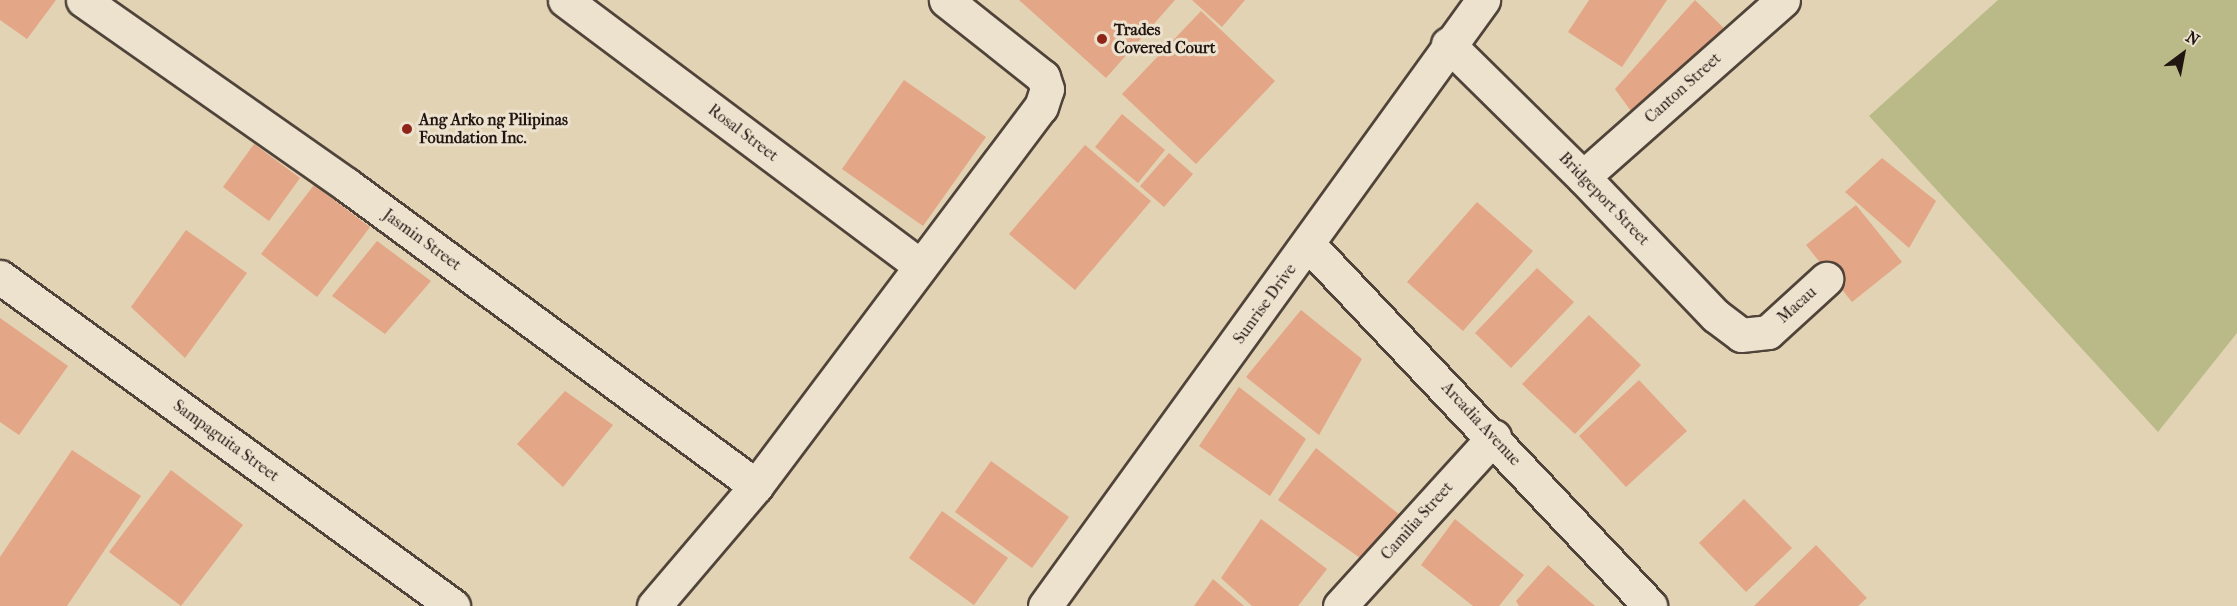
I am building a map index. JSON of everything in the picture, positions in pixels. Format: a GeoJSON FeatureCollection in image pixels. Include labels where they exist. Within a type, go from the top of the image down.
{"type":"FeatureCollection","features":[{"type":"Feature","properties":{"kind":"street","name":"Jasmin Street"},"geometry":{"type":"LineString","coordinates":[[83,0],[347,185],[756,486]]}},
{"type":"Feature","properties":{"kind":"street","name":"Rosal Street"},"geometry":{"type":"LineString","coordinates":[[565,0],[921,266]]}},
{"type":"Feature","properties":{"kind":"street"},"geometry":{"type":"LineString","coordinates":[[654,606],[756,486],[1036,115],[1047,89],[1043,78],[946,0]]}},
{"type":"Feature","properties":{"kind":"street","name":"Sunrise Drive"},"geometry":{"type":"LineString","coordinates":[[1046,606],[1308,244],[1448,44],[1483,0]]}},
{"type":"Feature","properties":{"kind":"street","name":"Canton Street"},"geometry":{"type":"LineString","coordinates":[[1583,177],[1783,0]]}},
{"type":"Feature","properties":{"kind":"street","name":"Bridgeport Street"},"geometry":{"type":"LineString","coordinates":[[1448,44],[1583,177],[1716,316],[1741,334],[1768,332]]}},
{"type":"Feature","properties":{"kind":"street","name":"Arcadia Avenue"},"geometry":{"type":"LineString","coordinates":[[1308,244],[1494,437],[1650,606]]}},
{"type":"Feature","properties":{"kind":"street","name":"Sampaguita Street"},"geometry":{"type":"LineString","coordinates":[[0,277],[453,606]]}},
{"type":"Feature","properties":{"kind":"street","name":"Macau"},"geometry":{"type":"LineString","coordinates":[[1768,332],[1826,279]]}},
{"type":"Feature","properties":{"kind":"street","name":"Camilia Street"},"geometry":{"type":"LineString","coordinates":[[1340,606],[1494,437]]}},
{"type":"Feature","properties":{"kind":"green space"},"geometry":{"type":"Polygon","coordinates":[[[1998,0],[2237,0],[2237,333],[2158,432],[1869,116],[1998,0]]]}},
{"type":"Feature","properties":{"kind":"building"},"geometry":{"type":"Polygon","coordinates":[[[0,0],[56,0],[27,39],[0,20],[0,0]]]}},
{"type":"Feature","properties":{"kind":"building","name":"Trades Covered Court"},"geometry":{"type":"Polygon","coordinates":[[[1019,0],[1175,0],[1106,78],[1019,0]]]}},
{"type":"Feature","properties":{"kind":"building"},"geometry":{"type":"Polygon","coordinates":[[[1192,0],[1245,0],[1222,27],[1192,0]]]}},
{"type":"Feature","properties":{"kind":"building"},"geometry":{"type":"Polygon","coordinates":[[[1589,0],[1667,0],[1622,67],[1568,32],[1589,0]]]}},
{"type":"Feature","properties":{"kind":"building"},"geometry":{"type":"Polygon","coordinates":[[[1695,0],[1736,40],[1641,125],[1615,89],[1695,0]]]}},
{"type":"Feature","properties":{"kind":"building"},"geometry":{"type":"Polygon","coordinates":[[[1201,11],[1275,81],[1196,164],[1122,94],[1201,11]]]}},
{"type":"Feature","properties":{"kind":"building"},"geometry":{"type":"Polygon","coordinates":[[[904,80],[986,137],[923,226],[842,169],[904,80]]]}},
{"type":"Feature","properties":{"kind":"building"},"geometry":{"type":"Polygon","coordinates":[[[1122,114],[1165,150],[1138,183],[1095,147],[1122,114]]]}},
{"type":"Feature","properties":{"kind":"building"},"geometry":{"type":"Polygon","coordinates":[[[254,144],[300,178],[269,221],[223,187],[254,144]]]}},
{"type":"Feature","properties":{"kind":"building"},"geometry":{"type":"Polygon","coordinates":[[[1085,145],[1151,201],[1075,290],[1009,234],[1085,145]]]}},
{"type":"Feature","properties":{"kind":"building"},"geometry":{"type":"Polygon","coordinates":[[[1169,153],[1193,174],[1164,207],[1140,186],[1169,153]]]}},
{"type":"Feature","properties":{"kind":"building"},"geometry":{"type":"Polygon","coordinates":[[[1882,158],[1936,201],[1909,248],[1845,192],[1882,158]]]}},
{"type":"Feature","properties":{"kind":"building"},"geometry":{"type":"Polygon","coordinates":[[[314,185],[370,227],[317,297],[261,254],[314,185]]]}},
{"type":"Feature","properties":{"kind":"building"},"geometry":{"type":"Polygon","coordinates":[[[1477,202],[1533,251],[1463,331],[1407,282],[1477,202]]]}},
{"type":"Feature","properties":{"kind":"building"},"geometry":{"type":"Polygon","coordinates":[[[1856,205],[1902,262],[1852,302],[1806,245],[1856,205]]]}},
{"type":"Feature","properties":{"kind":"building"},"geometry":{"type":"Polygon","coordinates":[[[186,230],[247,273],[185,358],[131,307],[186,230]]]}},
{"type":"Feature","properties":{"kind":"building"},"geometry":{"type":"Polygon","coordinates":[[[377,241],[431,281],[385,334],[332,296],[377,241]]]}},
{"type":"Feature","properties":{"kind":"building"},"geometry":{"type":"Polygon","coordinates":[[[1537,268],[1574,302],[1511,368],[1475,333],[1537,268]]]}},
{"type":"Feature","properties":{"kind":"building"},"geometry":{"type":"Polygon","coordinates":[[[1301,310],[1362,359],[1319,435],[1246,377],[1301,310]]]}},
{"type":"Feature","properties":{"kind":"building"},"geometry":{"type":"Polygon","coordinates":[[[1589,315],[1641,365],[1575,434],[1522,384],[1589,315]]]}},
{"type":"Feature","properties":{"kind":"building"},"geometry":{"type":"Polygon","coordinates":[[[0,318],[68,366],[19,435],[0,422],[0,318]]]}},
{"type":"Feature","properties":{"kind":"building"},"geometry":{"type":"Polygon","coordinates":[[[1639,380],[1687,431],[1626,487],[1579,436],[1639,380]]]}},
{"type":"Feature","properties":{"kind":"building"},"geometry":{"type":"Polygon","coordinates":[[[1239,387],[1306,439],[1270,496],[1199,446],[1239,387]]]}},
{"type":"Feature","properties":{"kind":"building"},"geometry":{"type":"Polygon","coordinates":[[[565,391],[613,425],[563,487],[517,444],[565,391]]]}},
{"type":"Feature","properties":{"kind":"building"},"geometry":{"type":"Polygon","coordinates":[[[1316,448],[1400,515],[1363,560],[1278,500],[1316,448]]]}},
{"type":"Feature","properties":{"kind":"building"},"geometry":{"type":"Polygon","coordinates":[[[72,450],[141,496],[67,606],[0,606],[0,557],[72,450]]]}},
{"type":"Feature","properties":{"kind":"building"},"geometry":{"type":"Polygon","coordinates":[[[991,461],[1069,517],[1032,568],[955,512],[991,461]]]}},
{"type":"Feature","properties":{"kind":"building"},"geometry":{"type":"Polygon","coordinates":[[[171,470],[243,525],[181,606],[109,552],[171,470]]]}},
{"type":"Feature","properties":{"kind":"building"},"geometry":{"type":"Polygon","coordinates":[[[1744,499],[1792,548],[1746,592],[1699,543],[1744,499]]]}},
{"type":"Feature","properties":{"kind":"building"},"geometry":{"type":"Polygon","coordinates":[[[942,511],[1008,558],[974,605],[909,558],[942,511]]]}},
{"type":"Feature","properties":{"kind":"building"},"geometry":{"type":"Polygon","coordinates":[[[1261,519],[1327,569],[1298,606],[1252,606],[1221,578],[1261,519]]]}},
{"type":"Feature","properties":{"kind":"building"},"geometry":{"type":"Polygon","coordinates":[[[1455,519],[1524,575],[1499,606],[1473,606],[1421,565],[1455,519]]]}},
{"type":"Feature","properties":{"kind":"building"},"geometry":{"type":"Polygon","coordinates":[[[1816,545],[1867,598],[1858,606],[1754,606],[1816,545]]]}},
{"type":"Feature","properties":{"kind":"building"},"geometry":{"type":"Polygon","coordinates":[[[1548,565],[1595,606],[1519,606],[1516,601],[1548,565]]]}},
{"type":"Feature","properties":{"kind":"building"},"geometry":{"type":"Polygon","coordinates":[[[1213,579],[1244,606],[1194,606],[1213,579]]]}},
{"type":"Feature","properties":{"kind":"place","name":"Trades Covered Court"},"geometry":{"type":"Point","coordinates":[1102,39]}},
{"type":"Feature","properties":{"kind":"place","name":"Ang Arko ng Pilipinas Foundation Inc."},"geometry":{"type":"Point","coordinates":[407,129]}}]}
